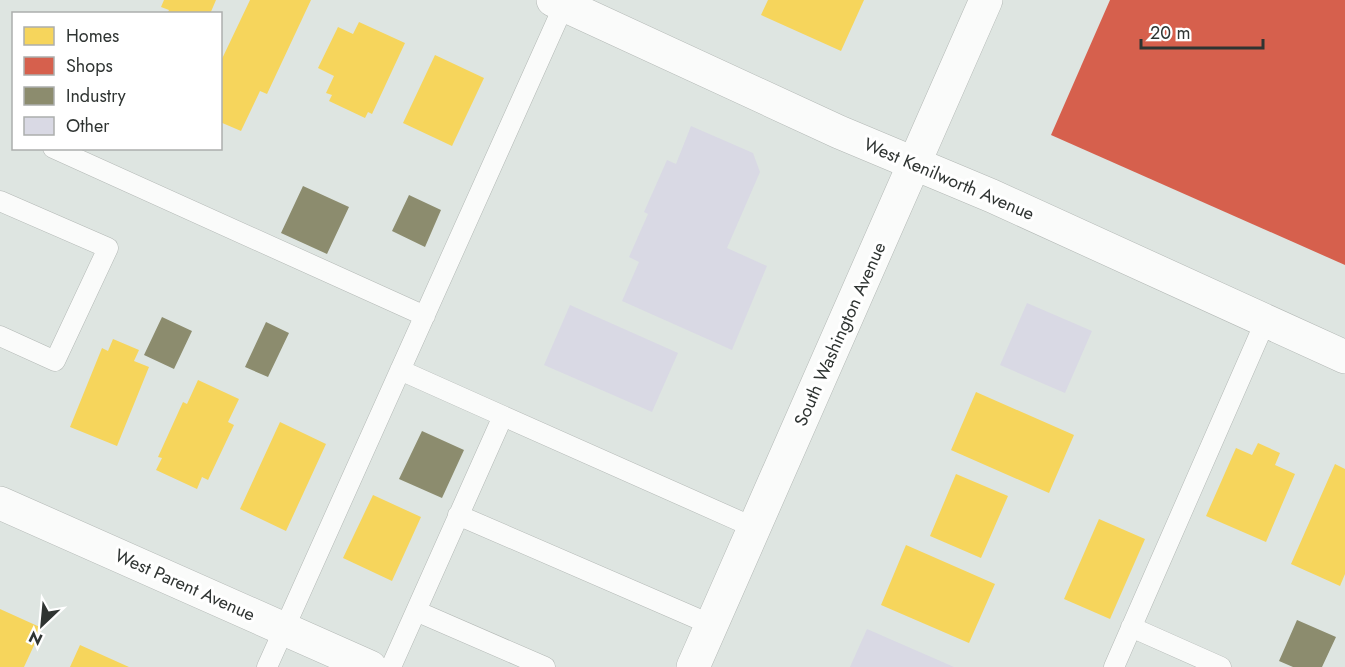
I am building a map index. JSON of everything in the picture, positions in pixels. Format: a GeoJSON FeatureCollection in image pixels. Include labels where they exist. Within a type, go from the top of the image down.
{"type":"FeatureCollection","features":[{"type":"Feature","properties":{"kind":"street","name":"South Washington Avenue"},"geometry":{"type":"LineString","coordinates":[[693,667],[986,0]]}},
{"type":"Feature","properties":{"kind":"street","name":"West Kenilworth Avenue"},"geometry":{"type":"LineString","coordinates":[[558,2],[839,132],[992,196],[1345,357]]}},
{"type":"Feature","properties":{"kind":"street","name":"West Parent Avenue"},"geometry":{"type":"LineString","coordinates":[[0,503],[370,667]]}},
{"type":"Feature","properties":{"kind":"lane"},"geometry":{"type":"LineString","coordinates":[[267,667],[425,316],[558,2]]}},
{"type":"Feature","properties":{"kind":"lane"},"geometry":{"type":"LineString","coordinates":[[57,150],[425,316]]}},
{"type":"Feature","properties":{"kind":"lane"},"geometry":{"type":"LineString","coordinates":[[0,201],[108,248],[55,362],[0,336]]}},
{"type":"Feature","properties":{"kind":"lane"},"geometry":{"type":"LineString","coordinates":[[1114,667],[1265,322]]}},
{"type":"Feature","properties":{"kind":"lane"},"geometry":{"type":"LineString","coordinates":[[400,370],[755,528]]}},
{"type":"Feature","properties":{"kind":"lane"},"geometry":{"type":"LineString","coordinates":[[391,667],[503,416]]}},
{"type":"Feature","properties":{"kind":"lane"},"geometry":{"type":"LineString","coordinates":[[458,515],[712,625]]}},
{"type":"Feature","properties":{"kind":"lane"},"geometry":{"type":"LineString","coordinates":[[416,611],[545,667]]}},
{"type":"Feature","properties":{"kind":"lane"},"geometry":{"type":"LineString","coordinates":[[1131,627],[1221,667]]}},
{"type":"Feature","properties":{"kind":"building: Homes"},"geometry":{"type":"Polygon","coordinates":[[[164,0],[216,0],[211,12],[168,12],[169,10],[161,7],[164,0]]]}},
{"type":"Feature","properties":{"kind":"building: Homes"},"geometry":{"type":"Polygon","coordinates":[[[250,0],[311,0],[267,94],[260,91],[241,131],[222,123],[222,59],[250,0]]]}},
{"type":"Feature","properties":{"kind":"building: Homes"},"geometry":{"type":"Polygon","coordinates":[[[768,0],[864,0],[841,51],[761,15],[768,0]]]}},
{"type":"Feature","properties":{"kind":"building: Homes"},"geometry":{"type":"Polygon","coordinates":[[[359,22],[405,43],[372,114],[368,112],[365,118],[329,101],[332,95],[326,93],[334,76],[318,68],[338,27],[353,34],[359,22]]]}},
{"type":"Feature","properties":{"kind":"building: Homes"},"geometry":{"type":"Polygon","coordinates":[[[435,55],[484,78],[452,146],[403,123],[435,55]]]}},
{"type":"Feature","properties":{"kind":"building: Homes"},"geometry":{"type":"Polygon","coordinates":[[[113,339],[139,350],[134,361],[149,367],[117,446],[70,427],[102,348],[108,351],[113,339]]]}},
{"type":"Feature","properties":{"kind":"building: Homes"},"geometry":{"type":"Polygon","coordinates":[[[198,380],[239,399],[228,422],[234,425],[208,480],[202,477],[197,489],[156,470],[162,458],[158,457],[183,402],[187,404],[198,380]]]}},
{"type":"Feature","properties":{"kind":"building: Homes"},"geometry":{"type":"Polygon","coordinates":[[[976,392],[1074,435],[1049,493],[951,450],[976,392]]]}},
{"type":"Feature","properties":{"kind":"building: Homes"},"geometry":{"type":"Polygon","coordinates":[[[280,422],[326,444],[286,531],[240,509],[280,422]]]}},
{"type":"Feature","properties":{"kind":"building: Homes"},"geometry":{"type":"Polygon","coordinates":[[[1258,443],[1280,453],[1275,465],[1295,474],[1266,542],[1206,516],[1236,448],[1252,455],[1258,443]]]}},
{"type":"Feature","properties":{"kind":"building: Homes"},"geometry":{"type":"Polygon","coordinates":[[[1335,464],[1345,469],[1345,574],[1340,586],[1291,564],[1335,464]]]}},
{"type":"Feature","properties":{"kind":"building: Homes"},"geometry":{"type":"Polygon","coordinates":[[[956,474],[1008,496],[981,558],[930,536],[956,474]]]}},
{"type":"Feature","properties":{"kind":"building: Homes"},"geometry":{"type":"Polygon","coordinates":[[[373,495],[421,517],[392,581],[343,558],[373,495]]]}},
{"type":"Feature","properties":{"kind":"building: Homes"},"geometry":{"type":"Polygon","coordinates":[[[1099,519],[1145,539],[1110,619],[1064,599],[1099,519]]]}},
{"type":"Feature","properties":{"kind":"building: Homes"},"geometry":{"type":"Polygon","coordinates":[[[906,545],[995,584],[969,643],[881,605],[906,545]]]}},
{"type":"Feature","properties":{"kind":"building: Homes"},"geometry":{"type":"Polygon","coordinates":[[[0,609],[42,628],[24,667],[0,667],[0,609]]]}},
{"type":"Feature","properties":{"kind":"building: Homes"},"geometry":{"type":"Polygon","coordinates":[[[80,645],[129,667],[70,667],[80,645]]]}},
{"type":"Feature","properties":{"kind":"building: Shops"},"geometry":{"type":"Polygon","coordinates":[[[1110,0],[1345,0],[1345,265],[1051,135],[1110,0]]]}},
{"type":"Feature","properties":{"kind":"building: Industry"},"geometry":{"type":"Polygon","coordinates":[[[303,186],[349,207],[327,254],[281,233],[303,186]]]}},
{"type":"Feature","properties":{"kind":"building: Industry"},"geometry":{"type":"Polygon","coordinates":[[[409,195],[441,210],[425,247],[392,231],[409,195]]]}},
{"type":"Feature","properties":{"kind":"building: Industry"},"geometry":{"type":"Polygon","coordinates":[[[162,317],[192,331],[174,369],[144,355],[162,317]]]}},
{"type":"Feature","properties":{"kind":"building: Industry"},"geometry":{"type":"Polygon","coordinates":[[[266,322],[289,333],[268,377],[245,367],[266,322]]]}},
{"type":"Feature","properties":{"kind":"building: Industry"},"geometry":{"type":"Polygon","coordinates":[[[422,431],[464,450],[442,498],[399,479],[422,431]]]}},
{"type":"Feature","properties":{"kind":"building: Industry"},"geometry":{"type":"Polygon","coordinates":[[[1297,620],[1336,637],[1322,667],[1293,667],[1279,661],[1297,620]]]}},
{"type":"Feature","properties":{"kind":"building: Other"},"geometry":{"type":"Polygon","coordinates":[[[691,126],[753,153],[760,172],[727,248],[767,266],[732,350],[622,301],[639,262],[629,257],[648,214],[644,212],[667,160],[676,164],[691,126]]]}},
{"type":"Feature","properties":{"kind":"building: Other"},"geometry":{"type":"Polygon","coordinates":[[[1027,303],[1092,331],[1065,393],[1000,365],[1027,303]]]}},
{"type":"Feature","properties":{"kind":"building: Other"},"geometry":{"type":"Polygon","coordinates":[[[570,305],[678,353],[652,412],[544,365],[570,305]]]}},
{"type":"Feature","properties":{"kind":"building: Other"},"geometry":{"type":"Polygon","coordinates":[[[867,629],[954,667],[850,667],[867,629]]]}}]}
